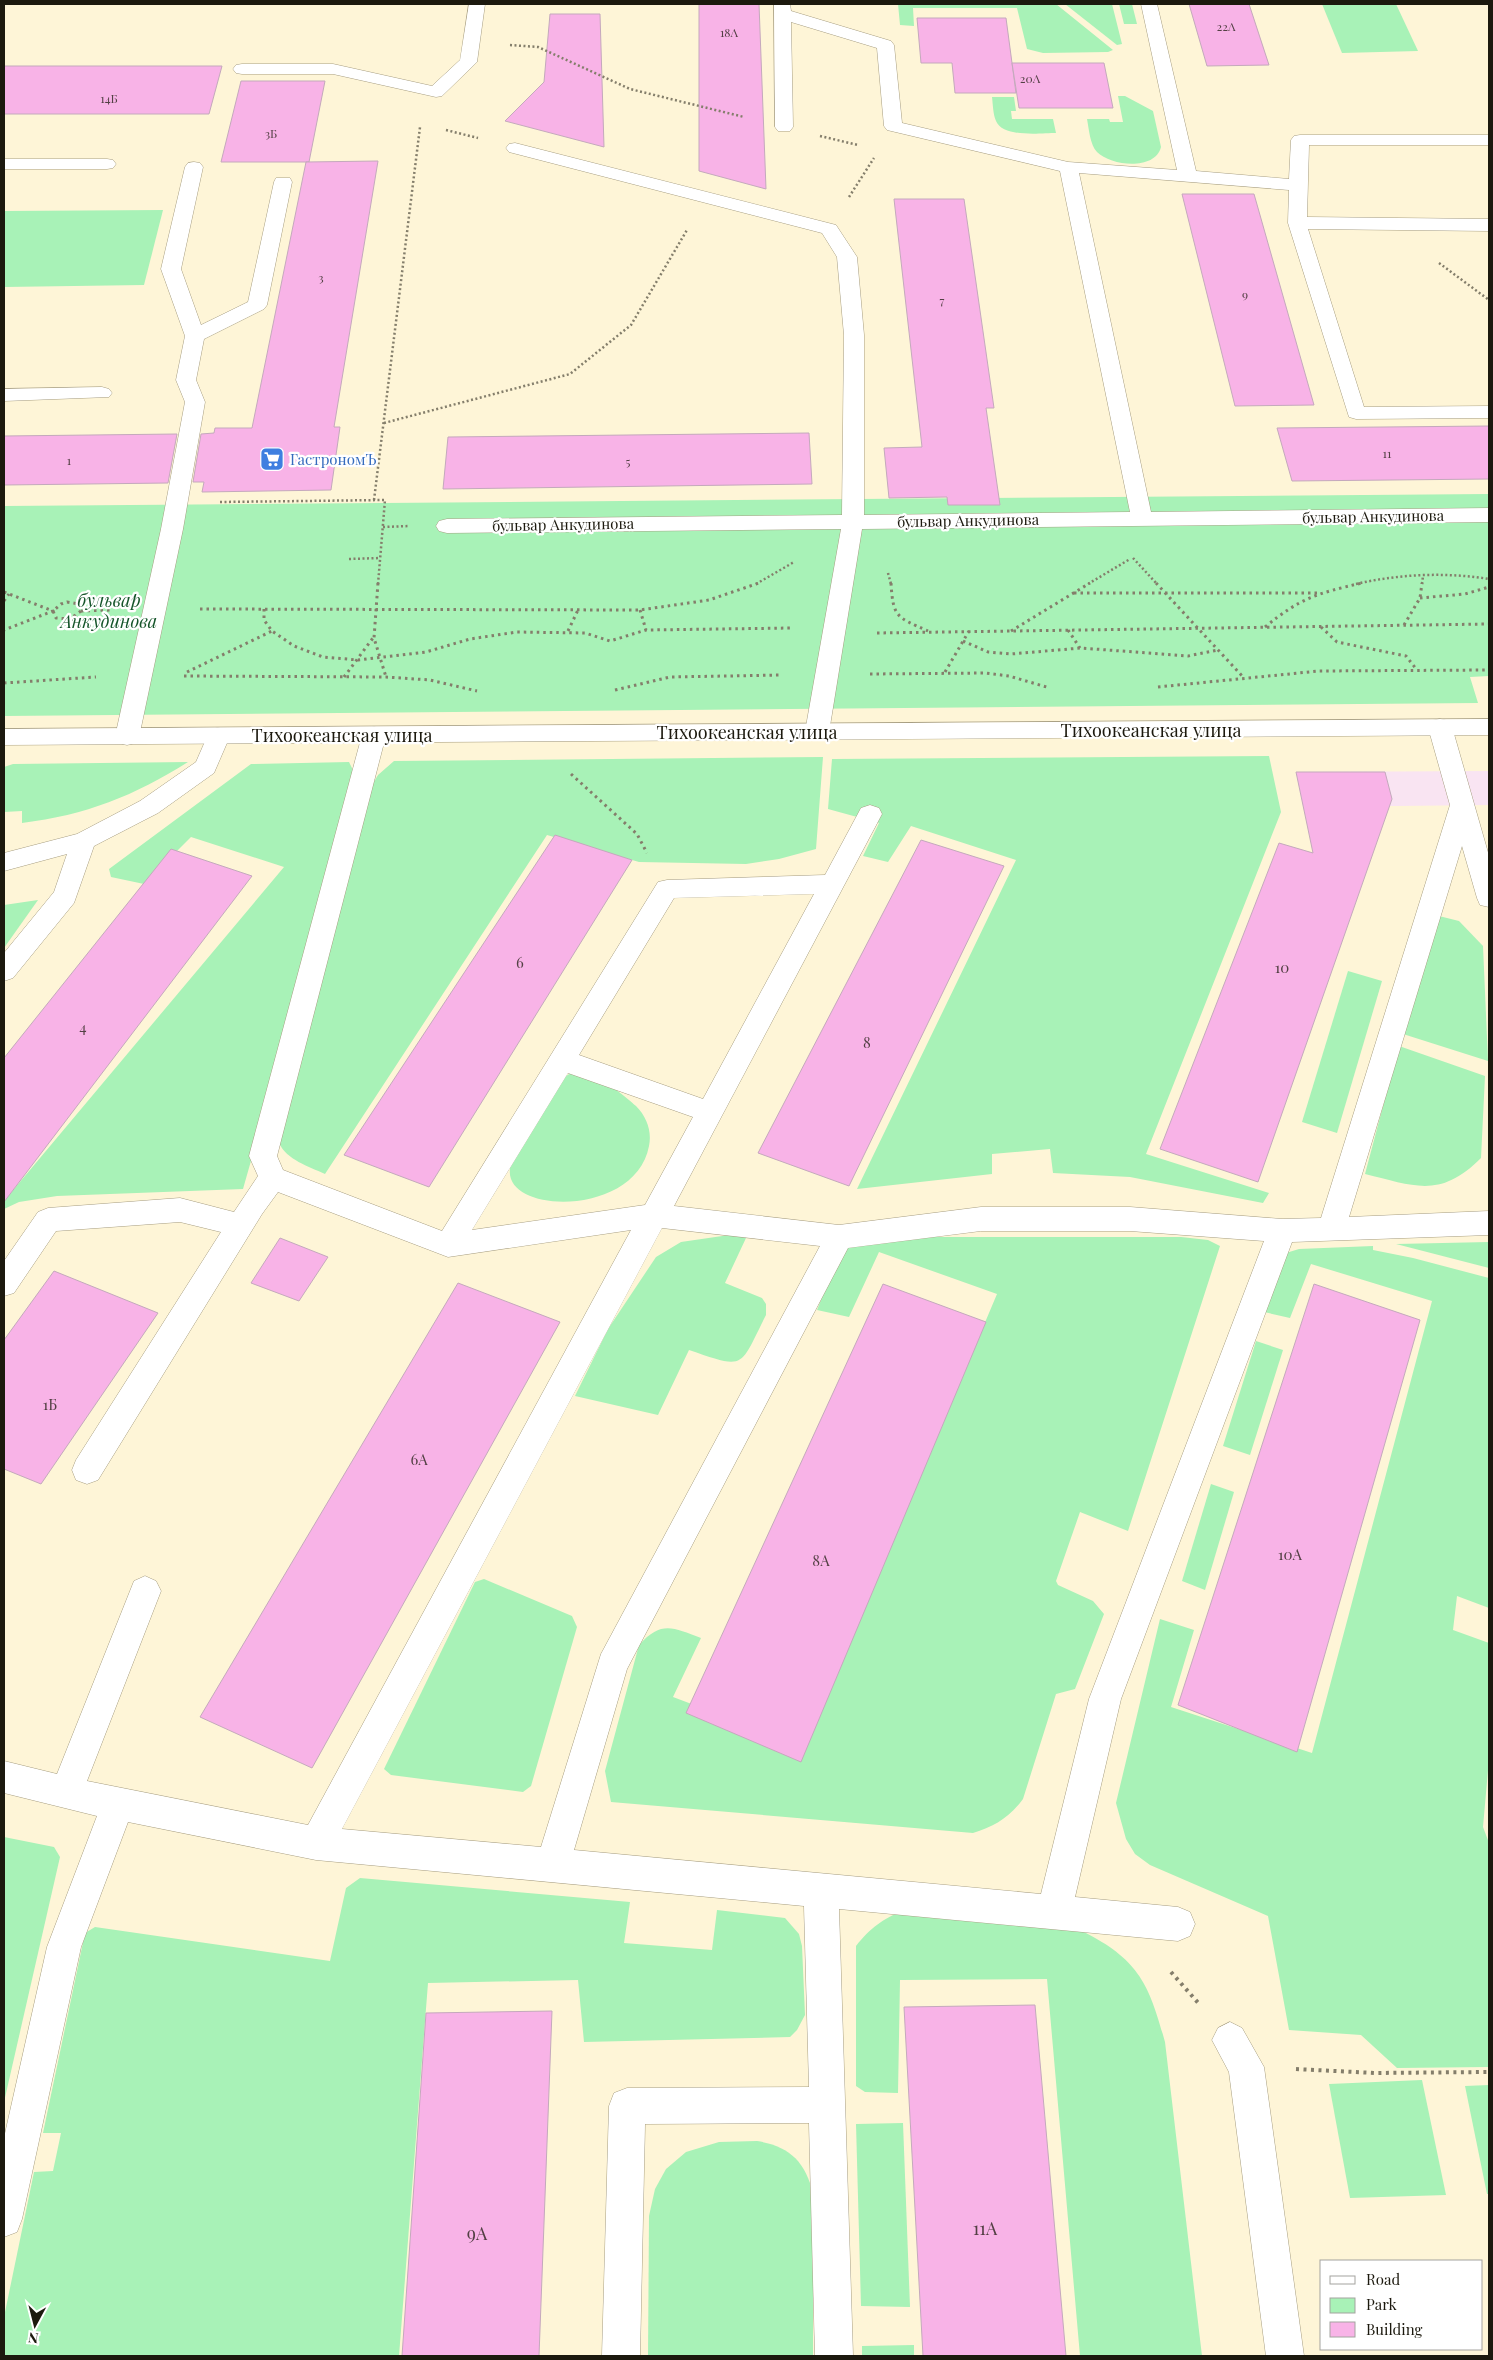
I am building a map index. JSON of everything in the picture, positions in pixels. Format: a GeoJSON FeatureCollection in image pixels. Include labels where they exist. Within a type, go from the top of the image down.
{"type":"FeatureCollection","features":[{"type":"Feature","properties":{"kind":"street"},"geometry":{"type":"LineString","coordinates":[[242,69],[333,69],[436,92],[468,62],[477,4]]}},
{"type":"Feature","properties":{"kind":"street"},"geometry":{"type":"LineString","coordinates":[[1149,4],[1188,177]]}},
{"type":"Feature","properties":{"kind":"street"},"geometry":{"type":"LineString","coordinates":[[784,127],[782,9],[885,46],[893,126],[1068,167],[1299,186]]}},
{"type":"Feature","properties":{"kind":"street"},"geometry":{"type":"LineString","coordinates":[[1489,140],[1300,140],[1298,223],[1356,413],[1489,412]]}},
{"type":"Feature","properties":{"kind":"street"},"geometry":{"type":"LineString","coordinates":[[515,148],[829,229],[847,257],[854,335],[853,521],[817,732]]}},
{"type":"Feature","properties":{"kind":"street"},"geometry":{"type":"LineString","coordinates":[[4,164],[107,164]]}},
{"type":"Feature","properties":{"kind":"street"},"geometry":{"type":"LineString","coordinates":[[127,737],[195,402],[186,380],[195,336],[170,270],[194,167]]}},
{"type":"Feature","properties":{"kind":"street"},"geometry":{"type":"LineString","coordinates":[[1068,167],[1142,519]]}},
{"type":"Feature","properties":{"kind":"street"},"geometry":{"type":"LineString","coordinates":[[195,336],[257,305],[283,182]]}},
{"type":"Feature","properties":{"kind":"street"},"geometry":{"type":"LineString","coordinates":[[1298,223],[1489,225]]}},
{"type":"Feature","properties":{"kind":"street"},"geometry":{"type":"LineString","coordinates":[[4,395],[102,394]]}},
{"type":"Feature","properties":{"kind":"street","name":"бульвар Анкудинова"},"geometry":{"type":"LineString","coordinates":[[447,526],[1489,515]]}},
{"type":"Feature","properties":{"kind":"street"},"geometry":{"type":"LineString","coordinates":[[1440,727],[1489,898]]}},
{"type":"Feature","properties":{"kind":"street","name":"Тихоокеанская улица"},"geometry":{"type":"LineString","coordinates":[[4,737],[1489,727]]}},
{"type":"Feature","properties":{"kind":"street"},"geometry":{"type":"LineString","coordinates":[[374,734],[263,1156],[274,1178],[338,1205],[448,1246],[654,1215],[839,1237],[981,1219],[1130,1219],[1282,1231],[1489,1223]]}},
{"type":"Feature","properties":{"kind":"street"},"geometry":{"type":"LineString","coordinates":[[4,862],[84,841],[148,807],[206,767],[218,736]]}},
{"type":"Feature","properties":{"kind":"street"},"geometry":{"type":"LineString","coordinates":[[1331,1230],[1462,804]]}},
{"type":"Feature","properties":{"kind":"street"},"geometry":{"type":"LineString","coordinates":[[316,1842],[870,814]]}},
{"type":"Feature","properties":{"kind":"street"},"geometry":{"type":"LineString","coordinates":[[4,971],[65,896],[84,841]]}},
{"type":"Feature","properties":{"kind":"street"},"geometry":{"type":"LineString","coordinates":[[448,1246],[667,889],[833,884]]}},
{"type":"Feature","properties":{"kind":"street"},"geometry":{"type":"LineString","coordinates":[[562,1060],[710,1112]]}},
{"type":"Feature","properties":{"kind":"street"},"geometry":{"type":"LineString","coordinates":[[87,1470],[240,1225],[274,1178]]}},
{"type":"Feature","properties":{"kind":"street"},"geometry":{"type":"LineString","coordinates":[[4,1284],[48,1220],[180,1210],[240,1225]]}},
{"type":"Feature","properties":{"kind":"street"},"geometry":{"type":"LineString","coordinates":[[1054,1912],[1105,1700],[1282,1231]]}},
{"type":"Feature","properties":{"kind":"street"},"geometry":{"type":"LineString","coordinates":[[553,1865],[612,1665],[839,1237]]}},
{"type":"Feature","properties":{"kind":"street"},"geometry":{"type":"LineString","coordinates":[[66,1793],[145,1591]]}},
{"type":"Feature","properties":{"kind":"street"},"geometry":{"type":"LineString","coordinates":[[4,1777],[66,1793],[316,1842],[1178,1924]]}},
{"type":"Feature","properties":{"kind":"street"},"geometry":{"type":"LineString","coordinates":[[4,2219],[64,1947],[119,1803]]}},
{"type":"Feature","properties":{"kind":"street"},"geometry":{"type":"LineString","coordinates":[[821,1890],[834,2356]]}},
{"type":"Feature","properties":{"kind":"street"},"geometry":{"type":"LineString","coordinates":[[1238,2053],[1285,2356]]}},
{"type":"Feature","properties":{"kind":"street"},"geometry":{"type":"LineString","coordinates":[[622,2356],[627,2106],[827,2105]]}},
{"type":"Feature","properties":{"kind":"path"},"geometry":{"type":"LineString","coordinates":[[470,42],[538,48],[630,89],[878,150]]}},
{"type":"Feature","properties":{"kind":"path"},"geometry":{"type":"LineString","coordinates":[[374,500],[421,123],[436,92]]}},
{"type":"Feature","properties":{"kind":"path"},"geometry":{"type":"LineString","coordinates":[[421,123],[515,148]]}},
{"type":"Feature","properties":{"kind":"path"},"geometry":{"type":"LineString","coordinates":[[829,229],[893,126]]}},
{"type":"Feature","properties":{"kind":"path"},"geometry":{"type":"LineString","coordinates":[[384,423],[570,374],[631,325],[706,197]]}},
{"type":"Feature","properties":{"kind":"path"},"geometry":{"type":"LineString","coordinates":[[176,502],[385,500],[374,638],[386,677]]}},
{"type":"Feature","properties":{"kind":"path"},"geometry":{"type":"LineString","coordinates":[[349,558],[380,558]]}},
{"type":"Feature","properties":{"kind":"path"},"geometry":{"type":"LineString","coordinates":[[198,609],[640,610],[709,600],[762,582],[802,558]]}},
{"type":"Feature","properties":{"kind":"path"},"geometry":{"type":"LineString","coordinates":[[1010,631],[1133,558],[1245,679]]}},
{"type":"Feature","properties":{"kind":"path"},"geometry":{"type":"LineString","coordinates":[[885,568],[892,581],[893,608],[898,614],[928,632]]}},
{"type":"Feature","properties":{"kind":"path"},"geometry":{"type":"LineString","coordinates":[[1074,593],[1317,593],[1388,577],[1463,575],[1489,579]]}},
{"type":"Feature","properties":{"kind":"path"},"geometry":{"type":"LineString","coordinates":[[1404,625],[1420,598],[1423,576]]}},
{"type":"Feature","properties":{"kind":"path"},"geometry":{"type":"LineString","coordinates":[[1420,598],[1466,594],[1489,587]]}},
{"type":"Feature","properties":{"kind":"path"},"geometry":{"type":"LineString","coordinates":[[4,592],[52,612],[56,618],[65,620],[75,617],[81,611],[79,604],[69,601],[58,604],[52,612],[4,630]]}},
{"type":"Feature","properties":{"kind":"path"},"geometry":{"type":"LineString","coordinates":[[1264,627],[1285,610],[1317,593]]}},
{"type":"Feature","properties":{"kind":"path"},"geometry":{"type":"LineString","coordinates":[[4,600],[9,594]]}},
{"type":"Feature","properties":{"kind":"path"},"geometry":{"type":"LineString","coordinates":[[264,609],[264,620],[272,631],[294,646],[323,657],[358,660],[380,659],[426,652],[470,639],[517,632],[585,633],[610,641],[646,630],[794,628]]}},
{"type":"Feature","properties":{"kind":"path"},"geometry":{"type":"LineString","coordinates":[[568,632],[578,610]]}},
{"type":"Feature","properties":{"kind":"path"},"geometry":{"type":"LineString","coordinates":[[640,610],[646,630]]}},
{"type":"Feature","properties":{"kind":"path"},"geometry":{"type":"LineString","coordinates":[[873,633],[1489,624]]}},
{"type":"Feature","properties":{"kind":"path"},"geometry":{"type":"LineString","coordinates":[[1320,626],[1337,642],[1406,656],[1418,671]]}},
{"type":"Feature","properties":{"kind":"path"},"geometry":{"type":"LineString","coordinates":[[1068,630],[1080,648]]}},
{"type":"Feature","properties":{"kind":"path"},"geometry":{"type":"LineString","coordinates":[[272,631],[179,676],[386,677],[430,680],[485,692]]}},
{"type":"Feature","properties":{"kind":"path"},"geometry":{"type":"LineString","coordinates":[[944,672],[969,631]]}},
{"type":"Feature","properties":{"kind":"path"},"geometry":{"type":"LineString","coordinates":[[344,677],[374,638]]}},
{"type":"Feature","properties":{"kind":"path"},"geometry":{"type":"LineString","coordinates":[[963,641],[989,652],[1080,648],[1182,656],[1207,655],[1218,650]]}},
{"type":"Feature","properties":{"kind":"path"},"geometry":{"type":"LineString","coordinates":[[1153,687],[1319,671],[1489,670]]}},
{"type":"Feature","properties":{"kind":"path"},"geometry":{"type":"LineString","coordinates":[[867,674],[985,673],[1009,676],[1054,688]]}},
{"type":"Feature","properties":{"kind":"path"},"geometry":{"type":"LineString","coordinates":[[607,691],[670,677],[785,675]]}},
{"type":"Feature","properties":{"kind":"path"},"geometry":{"type":"LineString","coordinates":[[4,683],[100,677]]}},
{"type":"Feature","properties":{"kind":"path"},"geometry":{"type":"LineString","coordinates":[[566,770],[637,834],[667,889]]}},
{"type":"Feature","properties":{"kind":"path"},"geometry":{"type":"LineString","coordinates":[[1123,1919],[1238,2053],[1374,2073],[1489,2072]]}},
{"type":"Feature","properties":{"kind":"shaded area"},"geometry":{"type":"Polygon","coordinates":[[[1489,771],[1489,805],[1303,807],[1296,772],[1489,771]]]}},
{"type":"Feature","properties":{"kind":"green space"},"geometry":{"type":"Polygon","coordinates":[[[898,4],[1056,4],[1113,50],[1108,52],[1043,53],[1027,49],[1017,8],[913,8],[914,26],[900,25],[898,4]]]}},
{"type":"Feature","properties":{"kind":"green space"},"geometry":{"type":"Polygon","coordinates":[[[1065,4],[1112,4],[1122,44],[1117,45],[1065,4]]]}},
{"type":"Feature","properties":{"kind":"green space"},"geometry":{"type":"Polygon","coordinates":[[[1119,4],[1132,4],[1137,24],[1124,24],[1119,4]]]}},
{"type":"Feature","properties":{"kind":"green space"},"geometry":{"type":"Polygon","coordinates":[[[1322,4],[1396,4],[1418,51],[1342,53],[1322,4]]]}},
{"type":"Feature","properties":{"kind":"green space"},"geometry":{"type":"Polygon","coordinates":[[[1118,96],[1125,96],[1153,111],[1161,147],[1157,155],[1150,160],[1142,163],[1122,163],[1104,157],[1097,152],[1093,145],[1087,119],[1109,119],[1110,122],[1123,122],[1118,96]]]}},
{"type":"Feature","properties":{"kind":"green space"},"geometry":{"type":"Polygon","coordinates":[[[992,97],[1014,97],[1016,111],[1011,111],[1012,119],[1053,119],[1056,133],[1032,134],[1006,130],[996,121],[992,97]]]}},
{"type":"Feature","properties":{"kind":"green space"},"geometry":{"type":"Polygon","coordinates":[[[163,210],[144,285],[4,287],[4,211],[163,210]]]}},
{"type":"Feature","properties":{"kind":"green space","name":"бульвар Анкудинова"},"geometry":{"type":"Polygon","coordinates":[[[1489,494],[1489,676],[1470,677],[1478,703],[4,716],[4,506],[1489,494]]]}},
{"type":"Feature","properties":{"kind":"green space"},"geometry":{"type":"Polygon","coordinates":[[[1269,756],[1281,812],[1146,1154],[1269,1193],[1263,1203],[1130,1177],[1053,1173],[1050,1149],[992,1154],[992,1174],[857,1189],[1016,860],[911,826],[888,862],[863,856],[879,823],[828,809],[832,759],[1269,756]]]}},
{"type":"Feature","properties":{"kind":"green space"},"geometry":{"type":"Polygon","coordinates":[[[823,757],[816,849],[779,859],[746,864],[639,862],[547,835],[325,1174],[299,1162],[283,1149],[279,1143],[372,785],[378,775],[394,761],[823,757]]]}},
{"type":"Feature","properties":{"kind":"green space"},"geometry":{"type":"Polygon","coordinates":[[[188,762],[129,794],[67,815],[22,823],[22,811],[4,812],[4,767],[13,764],[188,762]]]}},
{"type":"Feature","properties":{"kind":"green space"},"geometry":{"type":"Polygon","coordinates":[[[349,762],[358,785],[243,1189],[57,1196],[19,1202],[4,1209],[4,1193],[9,1195],[284,867],[191,837],[144,884],[111,877],[109,869],[251,764],[349,762]]]}},
{"type":"Feature","properties":{"kind":"green space"},"geometry":{"type":"Polygon","coordinates":[[[38,900],[4,948],[4,905],[38,900]]]}},
{"type":"Feature","properties":{"kind":"green space"},"geometry":{"type":"Polygon","coordinates":[[[1439,916],[1459,921],[1483,946],[1488,1061],[1403,1034],[1439,916]]]}},
{"type":"Feature","properties":{"kind":"green space"},"geometry":{"type":"Polygon","coordinates":[[[1348,971],[1382,981],[1337,1133],[1302,1122],[1348,971]]]}},
{"type":"Feature","properties":{"kind":"green space"},"geometry":{"type":"Polygon","coordinates":[[[1399,1046],[1485,1076],[1481,1158],[1466,1171],[1453,1179],[1439,1184],[1413,1185],[1365,1174],[1399,1046]]]}},
{"type":"Feature","properties":{"kind":"green space"},"geometry":{"type":"Polygon","coordinates":[[[571,1073],[591,1074],[598,1077],[636,1106],[648,1125],[650,1135],[649,1146],[639,1169],[621,1186],[598,1197],[572,1201],[548,1201],[527,1195],[514,1184],[510,1169],[526,1137],[566,1076],[571,1073]]]}},
{"type":"Feature","properties":{"kind":"green space"},"geometry":{"type":"Polygon","coordinates":[[[736,1234],[746,1238],[725,1283],[762,1298],[766,1304],[766,1315],[745,1355],[739,1360],[732,1362],[689,1350],[658,1415],[575,1396],[608,1329],[656,1257],[681,1242],[736,1234]]]}},
{"type":"Feature","properties":{"kind":"green space"},"geometry":{"type":"Polygon","coordinates":[[[852,1237],[1181,1237],[1208,1240],[1220,1246],[1128,1531],[1080,1512],[1056,1581],[1058,1585],[1093,1601],[1104,1614],[1075,1689],[1056,1694],[1023,1799],[1013,1811],[1001,1820],[988,1828],[973,1833],[611,1802],[605,1771],[639,1645],[647,1637],[661,1629],[675,1629],[701,1638],[673,1697],[806,1747],[997,1294],[879,1252],[849,1317],[817,1310],[843,1245],[852,1237]]]}},
{"type":"Feature","properties":{"kind":"green space"},"geometry":{"type":"Polygon","coordinates":[[[1489,1242],[1489,1268],[1396,1244],[1489,1242]]]}},
{"type":"Feature","properties":{"kind":"green space"},"geometry":{"type":"Polygon","coordinates":[[[1373,1246],[1373,1250],[1413,1258],[1489,1278],[1489,1608],[1457,1596],[1453,1630],[1489,1643],[1489,1759],[1483,1827],[1489,1843],[1489,2067],[1397,2068],[1361,2035],[1289,2030],[1268,1916],[1150,1865],[1135,1854],[1126,1839],[1116,1803],[1160,1619],[1194,1630],[1171,1707],[1312,1753],[1432,1301],[1311,1264],[1290,1318],[1264,1312],[1286,1253],[1299,1249],[1373,1246]]]}},
{"type":"Feature","properties":{"kind":"green space"},"geometry":{"type":"Polygon","coordinates":[[[1256,1341],[1283,1350],[1250,1455],[1223,1446],[1256,1341]]]}},
{"type":"Feature","properties":{"kind":"green space"},"geometry":{"type":"Polygon","coordinates":[[[1211,1484],[1234,1492],[1205,1590],[1182,1581],[1211,1484]]]}},
{"type":"Feature","properties":{"kind":"green space"},"geometry":{"type":"Polygon","coordinates":[[[484,1579],[572,1616],[577,1627],[531,1786],[523,1792],[391,1775],[384,1769],[475,1582],[484,1579]]]}},
{"type":"Feature","properties":{"kind":"green space"},"geometry":{"type":"Polygon","coordinates":[[[4,1837],[54,1847],[60,1857],[4,2102],[4,1837]]]}},
{"type":"Feature","properties":{"kind":"green space"},"geometry":{"type":"Polygon","coordinates":[[[360,1878],[630,1902],[624,1943],[712,1950],[717,1910],[785,1918],[799,1934],[802,1946],[805,2015],[797,2030],[790,2037],[584,2042],[578,1980],[428,1983],[399,2356],[4,2356],[4,2317],[34,2172],[53,2171],[61,2133],[43,2133],[85,1933],[95,1927],[330,1961],[346,1888],[360,1878]]]}},
{"type":"Feature","properties":{"kind":"green space"},"geometry":{"type":"Polygon","coordinates":[[[903,1910],[1084,1932],[1118,1953],[1139,1976],[1153,2004],[1165,2042],[1202,2356],[1080,2356],[1047,1979],[900,1980],[898,2093],[865,2092],[856,2086],[856,1946],[877,1925],[903,1910]]]}},
{"type":"Feature","properties":{"kind":"green space"},"geometry":{"type":"Polygon","coordinates":[[[1422,2080],[1446,2195],[1350,2198],[1329,2084],[1422,2080]]]}},
{"type":"Feature","properties":{"kind":"green space"},"geometry":{"type":"Polygon","coordinates":[[[1489,2085],[1489,2194],[1487,2194],[1465,2086],[1489,2085]]]}},
{"type":"Feature","properties":{"kind":"green space"},"geometry":{"type":"Polygon","coordinates":[[[903,2123],[910,2307],[861,2306],[856,2124],[903,2123]]]}},
{"type":"Feature","properties":{"kind":"green space"},"geometry":{"type":"Polygon","coordinates":[[[757,2141],[778,2147],[794,2157],[805,2172],[813,2193],[813,2356],[648,2356],[649,2216],[655,2189],[666,2169],[686,2152],[719,2142],[757,2141]]]}},
{"type":"Feature","properties":{"kind":"green space"},"geometry":{"type":"Polygon","coordinates":[[[914,2345],[914,2356],[862,2356],[862,2346],[914,2345]]]}},
{"type":"Feature","properties":{"kind":"building"},"geometry":{"type":"Polygon","coordinates":[[[699,4],[759,4],[766,189],[699,171],[699,4]]]}},
{"type":"Feature","properties":{"kind":"building"},"geometry":{"type":"Polygon","coordinates":[[[1189,4],[1249,4],[1269,65],[1207,66],[1189,4]]]}},
{"type":"Feature","properties":{"kind":"building"},"geometry":{"type":"Polygon","coordinates":[[[550,14],[600,14],[604,147],[505,121],[544,82],[550,14]]]}},
{"type":"Feature","properties":{"kind":"building"},"geometry":{"type":"Polygon","coordinates":[[[917,18],[1006,18],[1016,93],[955,93],[952,63],[921,63],[917,18]]]}},
{"type":"Feature","properties":{"kind":"building"},"geometry":{"type":"Polygon","coordinates":[[[1012,63],[1104,63],[1113,108],[1019,108],[1012,63]]]}},
{"type":"Feature","properties":{"kind":"building"},"geometry":{"type":"Polygon","coordinates":[[[4,66],[222,66],[209,114],[4,114],[4,66]]]}},
{"type":"Feature","properties":{"kind":"building"},"geometry":{"type":"Polygon","coordinates":[[[241,81],[325,81],[309,162],[221,162],[241,81]]]}},
{"type":"Feature","properties":{"kind":"building"},"geometry":{"type":"Polygon","coordinates":[[[378,161],[334,427],[340,427],[331,490],[202,492],[204,482],[193,482],[201,434],[214,433],[215,428],[252,428],[306,162],[378,161]]]}},
{"type":"Feature","properties":{"kind":"building"},"geometry":{"type":"Polygon","coordinates":[[[1182,194],[1254,194],[1314,405],[1235,406],[1182,194]]]}},
{"type":"Feature","properties":{"kind":"building"},"geometry":{"type":"Polygon","coordinates":[[[894,199],[964,199],[994,408],[986,408],[1000,505],[948,505],[947,497],[889,498],[884,448],[922,447],[894,199]]]}},
{"type":"Feature","properties":{"kind":"building"},"geometry":{"type":"Polygon","coordinates":[[[1489,426],[1489,479],[1292,481],[1277,428],[1489,426]]]}},
{"type":"Feature","properties":{"kind":"building"},"geometry":{"type":"Polygon","coordinates":[[[809,433],[812,484],[443,489],[448,437],[809,433]]]}},
{"type":"Feature","properties":{"kind":"building"},"geometry":{"type":"Polygon","coordinates":[[[177,434],[168,483],[4,485],[4,436],[177,434]]]}},
{"type":"Feature","properties":{"kind":"building"},"geometry":{"type":"Polygon","coordinates":[[[1296,772],[1385,772],[1392,799],[1258,1182],[1160,1149],[1279,843],[1313,853],[1296,772]]]}},
{"type":"Feature","properties":{"kind":"building"},"geometry":{"type":"Polygon","coordinates":[[[555,835],[632,860],[429,1187],[344,1155],[555,835]]]}},
{"type":"Feature","properties":{"kind":"building"},"geometry":{"type":"Polygon","coordinates":[[[921,840],[1004,866],[849,1186],[758,1153],[921,840]]]}},
{"type":"Feature","properties":{"kind":"building"},"geometry":{"type":"Polygon","coordinates":[[[171,849],[252,876],[4,1202],[4,1058],[171,849]]]}},
{"type":"Feature","properties":{"kind":"building"},"geometry":{"type":"Polygon","coordinates":[[[280,1238],[328,1257],[299,1301],[251,1283],[280,1238]]]}},
{"type":"Feature","properties":{"kind":"building"},"geometry":{"type":"Polygon","coordinates":[[[54,1271],[158,1313],[41,1484],[4,1469],[4,1340],[54,1271]]]}},
{"type":"Feature","properties":{"kind":"building"},"geometry":{"type":"Polygon","coordinates":[[[458,1283],[560,1322],[312,1768],[200,1717],[458,1283]]]}},
{"type":"Feature","properties":{"kind":"building"},"geometry":{"type":"Polygon","coordinates":[[[883,1284],[986,1322],[801,1762],[686,1713],[883,1284]]]}},
{"type":"Feature","properties":{"kind":"building"},"geometry":{"type":"Polygon","coordinates":[[[1314,1284],[1420,1320],[1297,1752],[1178,1705],[1314,1284]]]}},
{"type":"Feature","properties":{"kind":"building"},"geometry":{"type":"Polygon","coordinates":[[[1035,2005],[1066,2356],[923,2356],[904,2007],[1035,2005]]]}},
{"type":"Feature","properties":{"kind":"building"},"geometry":{"type":"Polygon","coordinates":[[[552,2011],[539,2356],[402,2356],[426,2013],[552,2011]]]}},
{"type":"Feature","properties":{"kind":"place","name":"ГастрономЪ"},"geometry":{"type":"Point","coordinates":[272,459]}}]}
